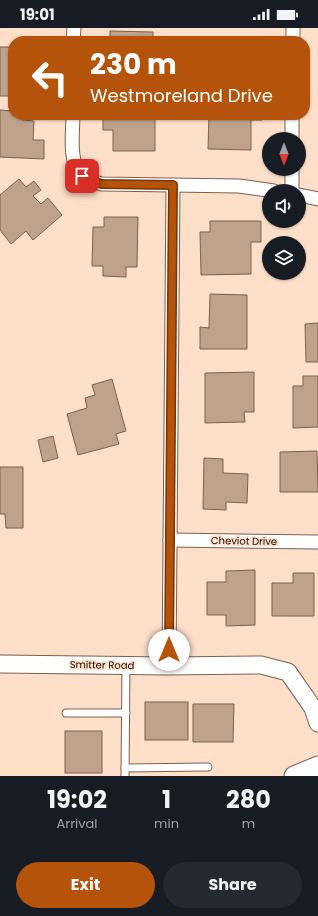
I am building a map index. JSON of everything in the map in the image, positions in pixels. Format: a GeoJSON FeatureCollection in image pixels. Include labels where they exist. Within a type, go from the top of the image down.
{"type":"FeatureCollection","features":[{"type":"Feature","properties":{"kind":"main road"},"geometry":{"type":"LineString","coordinates":[[294,776],[318,766]]}},
{"type":"Feature","properties":{"kind":"street"},"geometry":{"type":"LineString","coordinates":[[73,120],[73,153],[75,166],[82,176],[88,180],[102,184],[239,186],[262,189]]}},
{"type":"Feature","properties":{"kind":"street"},"geometry":{"type":"LineString","coordinates":[[292,120],[292,132]]}},
{"type":"Feature","properties":{"kind":"street"},"geometry":{"type":"LineString","coordinates":[[168,666],[173,185]]}},
{"type":"Feature","properties":{"kind":"street"},"geometry":{"type":"LineString","coordinates":[[306,196],[318,199]]}},
{"type":"Feature","properties":{"kind":"street","name":"Cheviot Drive"},"geometry":{"type":"LineString","coordinates":[[170,540],[318,542]]}},
{"type":"Feature","properties":{"kind":"street","name":"Smitter Road"},"geometry":{"type":"LineString","coordinates":[[0,664],[168,666],[261,665],[288,672],[313,708],[318,723]]}},
{"type":"Feature","properties":{"kind":"lane"},"geometry":{"type":"LineString","coordinates":[[125,776],[126,665]]}},
{"type":"Feature","properties":{"kind":"lane"},"geometry":{"type":"LineString","coordinates":[[66,713],[126,713]]}},
{"type":"Feature","properties":{"kind":"lane"},"geometry":{"type":"LineString","coordinates":[[125,768],[208,767]]}},
{"type":"Feature","properties":{"kind":"building"},"geometry":{"type":"Polygon","coordinates":[[[110,31],[153,32],[153,36],[110,36],[110,31]]]}},
{"type":"Feature","properties":{"kind":"building"},"geometry":{"type":"Polygon","coordinates":[[[0,47],[8,47],[8,96],[0,96],[0,47]]]}},
{"type":"Feature","properties":{"kind":"building"},"geometry":{"type":"Polygon","coordinates":[[[0,110],[8,111],[8,120],[34,121],[33,140],[44,140],[44,159],[0,157],[0,110]]]}},
{"type":"Feature","properties":{"kind":"building"},"geometry":{"type":"Polygon","coordinates":[[[103,120],[155,120],[155,151],[113,151],[113,130],[103,130],[103,120]]]}},
{"type":"Feature","properties":{"kind":"building"},"geometry":{"type":"Polygon","coordinates":[[[209,120],[251,120],[251,150],[208,149],[209,120]]]}},
{"type":"Feature","properties":{"kind":"building"},"geometry":{"type":"Polygon","coordinates":[[[19,179],[26,187],[34,181],[41,190],[33,196],[41,204],[48,198],[62,215],[33,240],[26,231],[11,244],[0,230],[0,195],[19,179]]]}},
{"type":"Feature","properties":{"kind":"building"},"geometry":{"type":"Polygon","coordinates":[[[104,217],[138,217],[137,267],[126,267],[126,277],[103,276],[103,266],[92,266],[93,227],[104,227],[104,217]]]}},
{"type":"Feature","properties":{"kind":"building"},"geometry":{"type":"Polygon","coordinates":[[[210,221],[261,221],[261,242],[251,242],[251,274],[201,275],[200,232],[210,232],[210,221]]]}},
{"type":"Feature","properties":{"kind":"building"},"geometry":{"type":"Polygon","coordinates":[[[210,294],[247,295],[247,349],[200,349],[200,327],[209,328],[210,294]]]}},
{"type":"Feature","properties":{"kind":"building"},"geometry":{"type":"Polygon","coordinates":[[[318,323],[318,362],[306,362],[305,324],[318,323]]]}},
{"type":"Feature","properties":{"kind":"building"},"geometry":{"type":"Polygon","coordinates":[[[254,372],[254,412],[244,412],[245,422],[205,423],[205,373],[254,372]]]}},
{"type":"Feature","properties":{"kind":"building"},"geometry":{"type":"Polygon","coordinates":[[[303,376],[318,376],[318,427],[293,428],[293,386],[303,386],[303,376]]]}},
{"type":"Feature","properties":{"kind":"building"},"geometry":{"type":"Polygon","coordinates":[[[112,379],[126,431],[116,434],[119,444],[78,455],[67,414],[87,408],[85,398],[95,395],[92,385],[112,379]]]}},
{"type":"Feature","properties":{"kind":"building"},"geometry":{"type":"Polygon","coordinates":[[[53,436],[58,458],[43,462],[38,440],[53,436]]]}},
{"type":"Feature","properties":{"kind":"building"},"geometry":{"type":"Polygon","coordinates":[[[317,451],[318,492],[280,492],[280,452],[317,451]]]}},
{"type":"Feature","properties":{"kind":"building"},"geometry":{"type":"Polygon","coordinates":[[[204,458],[223,459],[223,473],[248,474],[247,503],[226,502],[226,510],[203,509],[204,458]]]}},
{"type":"Feature","properties":{"kind":"building"},"geometry":{"type":"Polygon","coordinates":[[[0,467],[23,467],[23,528],[6,528],[5,514],[0,514],[0,467]]]}},
{"type":"Feature","properties":{"kind":"building"},"geometry":{"type":"Polygon","coordinates":[[[255,570],[255,625],[226,626],[226,615],[207,615],[207,582],[226,582],[226,571],[255,570]]]}},
{"type":"Feature","properties":{"kind":"building"},"geometry":{"type":"Polygon","coordinates":[[[293,573],[314,573],[314,616],[272,616],[272,583],[293,583],[293,573]]]}},
{"type":"Feature","properties":{"kind":"building"},"geometry":{"type":"Polygon","coordinates":[[[145,702],[188,702],[188,740],[145,740],[145,702]]]}},
{"type":"Feature","properties":{"kind":"building"},"geometry":{"type":"Polygon","coordinates":[[[193,704],[234,704],[233,742],[193,742],[193,704]]]}},
{"type":"Feature","properties":{"kind":"building"},"geometry":{"type":"Polygon","coordinates":[[[65,731],[102,731],[102,773],[65,773],[65,731]]]}},
{"type":"Feature","properties":{"kind":"route"},"geometry":{"type":"LineString","coordinates":[[82,176],[88,180],[102,184],[173,185],[169,650]]}}]}
